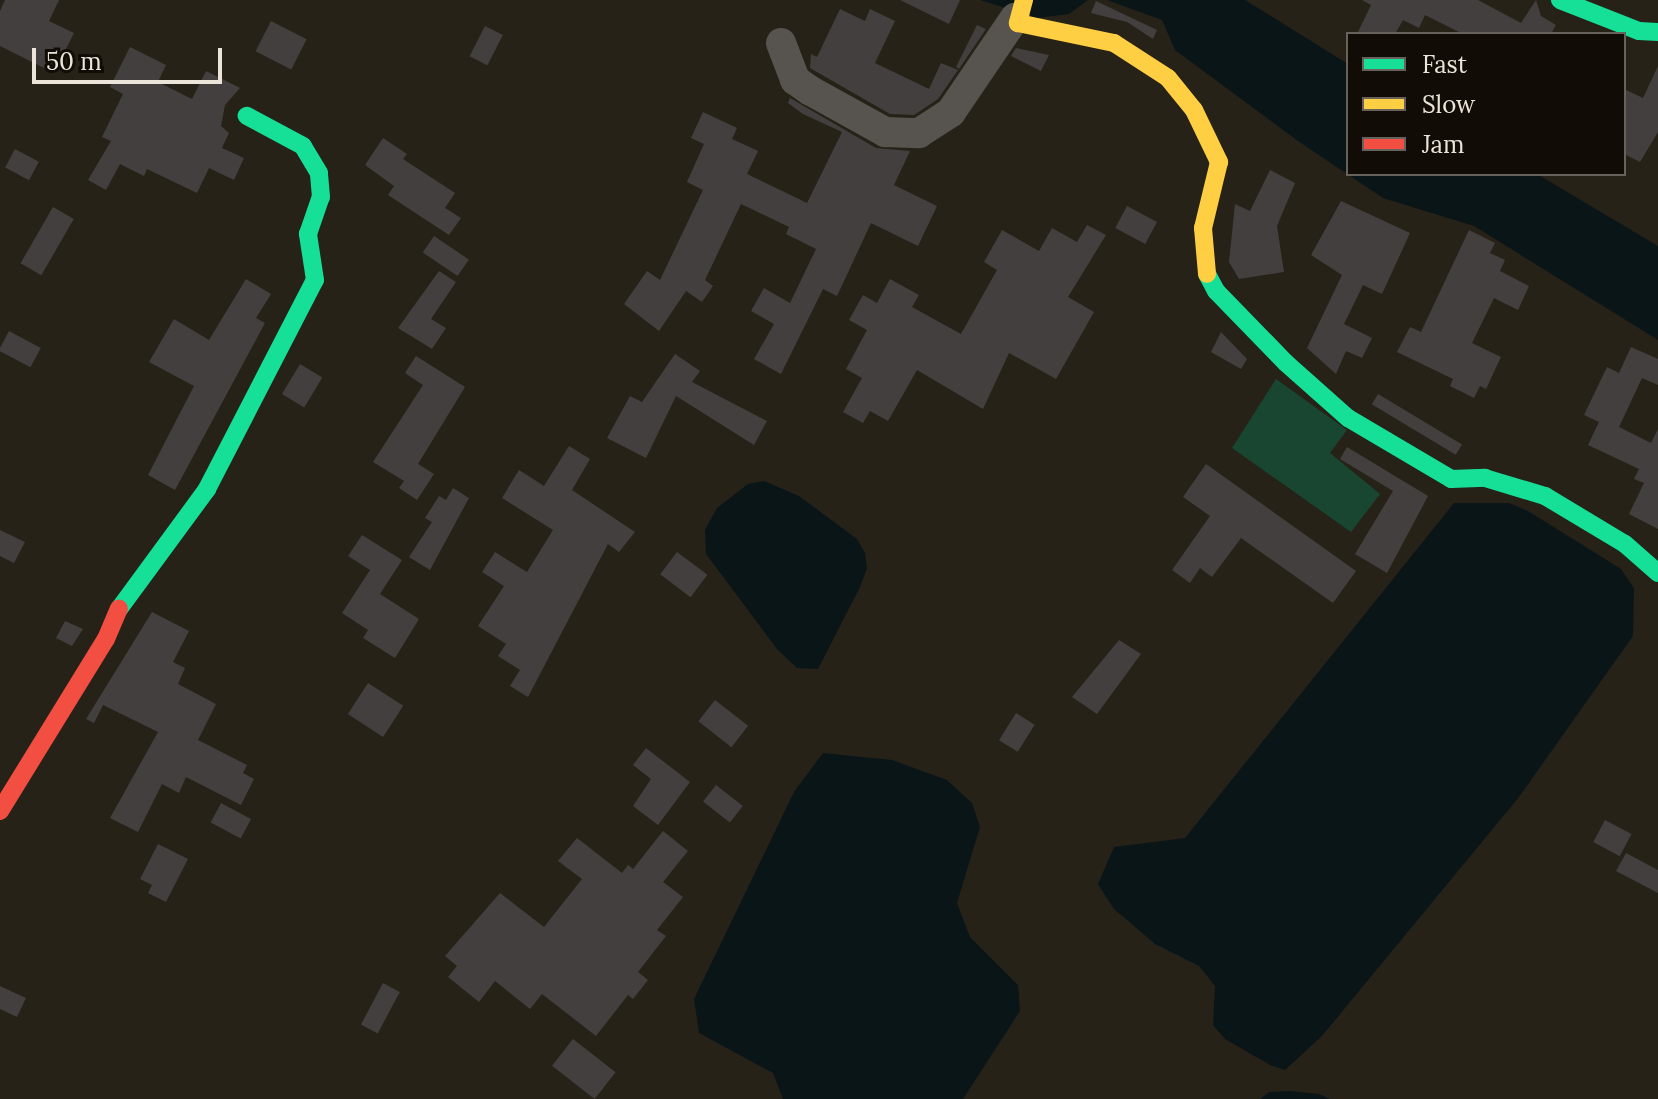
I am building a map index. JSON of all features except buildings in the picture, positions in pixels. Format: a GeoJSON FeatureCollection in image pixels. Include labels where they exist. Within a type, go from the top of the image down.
{"type":"FeatureCollection","features":[{"type":"Feature","properties":{"kind":"street"},"geometry":{"type":"LineString","coordinates":[[1560,0],[1639,31],[1658,32]]}},
{"type":"Feature","properties":{"kind":"street"},"geometry":{"type":"LineString","coordinates":[[781,43],[795,80],[811,91],[885,132],[919,133],[951,112],[1019,11]]}},
{"type":"Feature","properties":{"kind":"street"},"geometry":{"type":"LineString","coordinates":[[1019,11],[1018,23],[1114,43],[1168,78],[1194,110],[1219,162],[1203,228],[1204,268],[1216,291],[1327,400],[1451,479],[1485,478],[1545,496],[1625,544],[1658,573]]}},
{"type":"Feature","properties":{"kind":"street"},"geometry":{"type":"LineString","coordinates":[[0,811],[106,639],[110,621],[207,489],[315,280],[308,234],[321,197],[319,173],[303,146],[247,116]]}},
{"type":"Feature","properties":{"kind":"green space"},"geometry":{"type":"Polygon","coordinates":[[[1276,379],[1347,430],[1330,453],[1380,494],[1351,532],[1232,448],[1276,379]]]}},
{"type":"Feature","properties":{"kind":"shaded area"},"geometry":{"type":"Polygon","coordinates":[[[980,0],[1088,0],[1069,14],[1037,18],[980,0]]]}},
{"type":"Feature","properties":{"kind":"shaded area"},"geometry":{"type":"Polygon","coordinates":[[[1107,0],[1245,0],[1346,63],[1346,173],[1175,50],[1162,20],[1107,0]]]}},
{"type":"Feature","properties":{"kind":"shaded area"},"geometry":{"type":"Polygon","coordinates":[[[1350,176],[1540,176],[1658,246],[1658,340],[1474,226],[1383,198],[1350,176]]]}},
{"type":"Feature","properties":{"kind":"shaded area"},"geometry":{"type":"Polygon","coordinates":[[[764,481],[799,496],[857,539],[865,553],[867,568],[860,587],[818,669],[797,668],[777,649],[706,554],[705,530],[717,508],[748,484],[764,481]]]}},
{"type":"Feature","properties":{"kind":"shaded area"},"geometry":{"type":"Polygon","coordinates":[[[1454,503],[1509,503],[1528,511],[1621,569],[1634,588],[1633,636],[1519,797],[1322,1036],[1285,1070],[1270,1065],[1225,1039],[1213,1025],[1215,986],[1199,966],[1155,944],[1114,909],[1098,884],[1114,847],[1185,838],[1454,503]]]}},
{"type":"Feature","properties":{"kind":"shaded area"},"geometry":{"type":"Polygon","coordinates":[[[823,753],[892,760],[947,780],[972,803],[980,827],[957,903],[970,937],[1018,985],[1020,1011],[963,1099],[783,1099],[773,1073],[699,1033],[694,999],[794,792],[823,753]]]}},
{"type":"Feature","properties":{"kind":"shaded area"},"geometry":{"type":"Polygon","coordinates":[[[1269,1092],[1319,1094],[1330,1099],[1260,1099],[1269,1092]]]}},
{"type":"Feature","properties":{"kind":"traffic: fast"},"geometry":{"type":"LineString","coordinates":[[1560,0],[1639,31],[1658,32]]}},
{"type":"Feature","properties":{"kind":"traffic: fast"},"geometry":{"type":"LineString","coordinates":[[119,609],[207,489],[315,280],[308,234],[321,197],[319,173],[303,146],[247,116]]}},
{"type":"Feature","properties":{"kind":"traffic: fast"},"geometry":{"type":"LineString","coordinates":[[1207,274],[1216,291],[1286,363],[1348,418],[1451,479],[1485,478],[1545,496],[1625,544],[1658,573]]}},
{"type":"Feature","properties":{"kind":"traffic: slow"},"geometry":{"type":"LineString","coordinates":[[1024,0],[1018,23],[1114,43],[1168,78],[1194,110],[1219,162],[1203,228],[1207,274]]}},
{"type":"Feature","properties":{"kind":"traffic: jam"},"geometry":{"type":"LineString","coordinates":[[0,811],[106,639],[119,609]]}}]}
